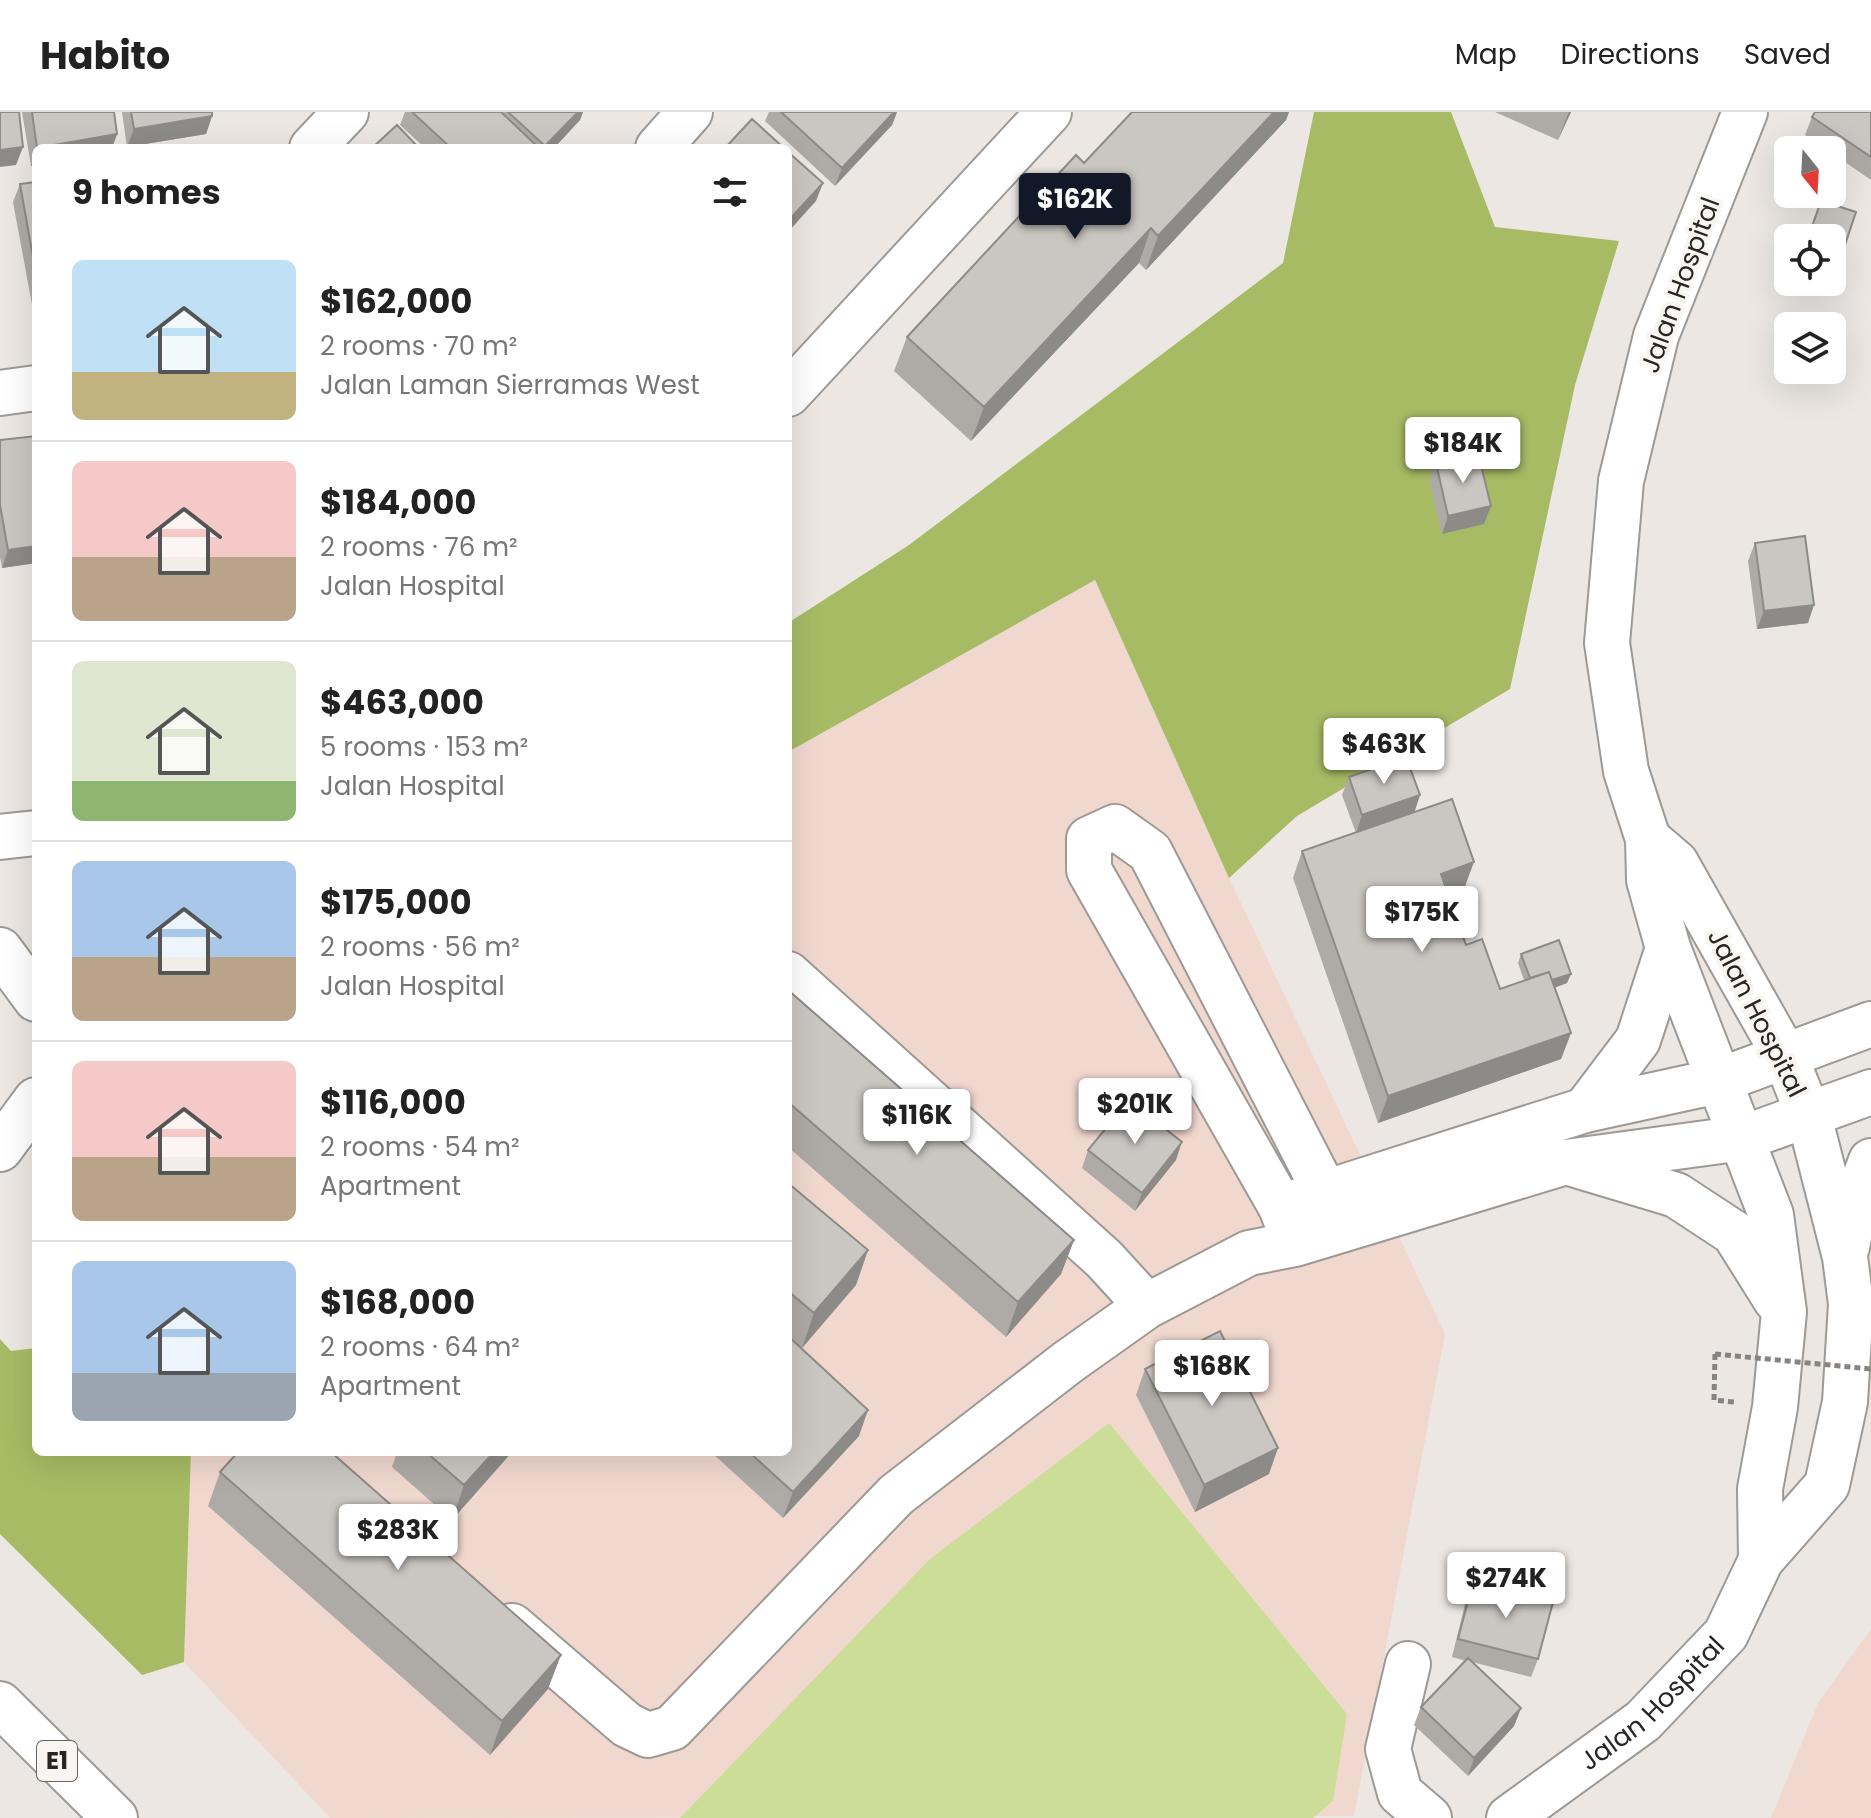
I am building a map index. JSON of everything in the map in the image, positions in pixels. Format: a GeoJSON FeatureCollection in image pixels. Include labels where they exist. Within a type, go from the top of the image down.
{"type":"FeatureCollection","features":[{"type":"Feature","properties":{"kind":"main road"},"geometry":{"type":"LineString","coordinates":[[316,144],[346,112]]}},
{"type":"Feature","properties":{"kind":"main road"},"geometry":{"type":"LineString","coordinates":[[662,144],[690,112]]}},
{"type":"Feature","properties":{"kind":"main road"},"geometry":{"type":"LineString","coordinates":[[792,390],[1049,112]]}},
{"type":"Feature","properties":{"kind":"main road","name":"Jalan Hospital"},"geometry":{"type":"LineString","coordinates":[[1745,112],[1656,336],[1621,481],[1607,643],[1626,771],[1648,839],[1649,880],[1668,948],[1771,1215],[1784,1312],[1775,1407],[1760,1489],[1761,1560]]}},
{"type":"Feature","properties":{"kind":"main road"},"geometry":{"type":"LineString","coordinates":[[0,393],[32,389]]}},
{"type":"Feature","properties":{"kind":"main road"},"geometry":{"type":"LineString","coordinates":[[1288,1226],[1089,870],[1089,839],[1115,827],[1150,852],[1333,1210]]}},
{"type":"Feature","properties":{"kind":"main road"},"geometry":{"type":"LineString","coordinates":[[0,837],[32,833]]}},
{"type":"Feature","properties":{"kind":"main road","name":"Jalan Hospital"},"geometry":{"type":"LineString","coordinates":[[1509,1818],[1643,1721],[1726,1634],[1761,1560],[1827,1485],[1845,1402],[1851,1304],[1845,1257],[1809,1116],[1785,1056],[1676,863],[1648,839]]}},
{"type":"Feature","properties":{"kind":"main road"},"geometry":{"type":"LineString","coordinates":[[1585,1110],[1638,1040],[1668,948]]}},
{"type":"Feature","properties":{"kind":"main road"},"geometry":{"type":"LineString","coordinates":[[0,950],[32,994]]}},
{"type":"Feature","properties":{"kind":"main road"},"geometry":{"type":"LineString","coordinates":[[792,978],[1104,1259],[1147,1306]]}},
{"type":"Feature","properties":{"kind":"main road"},"geometry":{"type":"LineString","coordinates":[[486,1604],[627,1725],[648,1735],[672,1728],[896,1495],[1068,1362],[1147,1306],[1249,1253],[1288,1226],[1585,1110],[1718,1081],[1871,1024]]}},
{"type":"Feature","properties":{"kind":"main road"},"geometry":{"type":"LineString","coordinates":[[1333,1210],[1566,1162],[1743,1138],[1871,1092]]}},
{"type":"Feature","properties":{"kind":"main road"},"geometry":{"type":"LineString","coordinates":[[0,1149],[32,1105]]}},
{"type":"Feature","properties":{"kind":"main road"},"geometry":{"type":"LineString","coordinates":[[1845,1257],[1856,1201],[1871,1161]]}},
{"type":"Feature","properties":{"kind":"main road"},"geometry":{"type":"LineString","coordinates":[[1566,1162],[1676,1195],[1734,1233],[1784,1312]]}},
{"type":"Feature","properties":{"kind":"main road"},"geometry":{"type":"LineString","coordinates":[[1408,1664],[1388,1749],[1400,1793],[1429,1818]]}},
{"type":"Feature","properties":{"kind":"main road","name":"E1"},"geometry":{"type":"LineString","coordinates":[[0,1704],[115,1818]]}},
{"type":"Feature","properties":{"kind":"path"},"geometry":{"type":"LineString","coordinates":[[1714,1400],[1715,1354],[1871,1369]]}},
{"type":"Feature","properties":{"kind":"shaded area"},"geometry":{"type":"Polygon","coordinates":[[[1095,580],[1229,878],[1445,1334],[1354,1816],[330,1818],[184,1662],[191,1456],[792,1456],[792,750],[1095,580]]]}},
{"type":"Feature","properties":{"kind":"shaded area"},"geometry":{"type":"Polygon","coordinates":[[[1871,1629],[1871,1818],[1771,1818],[1818,1703],[1871,1629]]]}},
{"type":"Feature","properties":{"kind":"green space"},"geometry":{"type":"Polygon","coordinates":[[[1314,112],[1451,112],[1495,227],[1619,241],[1575,385],[1510,689],[1297,816],[1229,878],[1095,580],[792,750],[792,620],[909,545],[1283,263],[1314,112]]]}},
{"type":"Feature","properties":{"kind":"green space"},"geometry":{"type":"Polygon","coordinates":[[[0,1339],[11,1351],[32,1348],[32,1456],[191,1456],[184,1662],[142,1675],[0,1534],[0,1339]]]}},
{"type":"Feature","properties":{"kind":"green space"},"geometry":{"type":"Polygon","coordinates":[[[1109,1423],[1347,1714],[1333,1801],[1313,1818],[680,1818],[930,1559],[1109,1423]]]}},
{"type":"Feature","properties":{"kind":"building"},"geometry":{"type":"Polygon","coordinates":[[[0,112],[19,112],[23,147],[0,150],[0,112]]]}},
{"type":"Feature","properties":{"kind":"building"},"geometry":{"type":"Polygon","coordinates":[[[32,112],[114,112],[117,134],[60,144],[36,144],[32,112]]]}},
{"type":"Feature","properties":{"kind":"building"},"geometry":{"type":"Polygon","coordinates":[[[131,112],[212,112],[212,116],[134,129],[131,112]]]}},
{"type":"Feature","properties":{"kind":"building"},"geometry":{"type":"Polygon","coordinates":[[[412,112],[501,112],[535,144],[447,144],[412,112]]]}},
{"type":"Feature","properties":{"kind":"building"},"geometry":{"type":"Polygon","coordinates":[[[508,112],[578,112],[547,144],[543,144],[508,112]]]}},
{"type":"Feature","properties":{"kind":"building"},"geometry":{"type":"Polygon","coordinates":[[[781,112],[894,112],[842,168],[781,112]]]}},
{"type":"Feature","properties":{"kind":"building"},"geometry":{"type":"Polygon","coordinates":[[[1132,112],[1274,112],[1158,236],[1151,228],[984,407],[907,337],[1076,155],[1084,163],[1132,112]]]}},
{"type":"Feature","properties":{"kind":"building"},"geometry":{"type":"Polygon","coordinates":[[[1815,112],[1871,112],[1871,157],[1846,140],[1846,136],[1840,136],[1812,117],[1815,112]]]}},
{"type":"Feature","properties":{"kind":"building"},"geometry":{"type":"Polygon","coordinates":[[[752,119],[780,144],[729,144],[752,119]]]}},
{"type":"Feature","properties":{"kind":"building"},"geometry":{"type":"Polygon","coordinates":[[[397,125],[415,144],[376,144],[397,125]]]}},
{"type":"Feature","properties":{"kind":"building"},"geometry":{"type":"Polygon","coordinates":[[[792,156],[823,183],[792,217],[792,156]]]}},
{"type":"Feature","properties":{"kind":"building"},"geometry":{"type":"Polygon","coordinates":[[[32,182],[32,252],[20,184],[32,182]]]}},
{"type":"Feature","properties":{"kind":"building"},"geometry":{"type":"Polygon","coordinates":[[[1819,208],[1843,208],[1856,212],[1846,242],[1846,224],[1813,224],[1819,208]]]}},
{"type":"Feature","properties":{"kind":"building"},"geometry":{"type":"Polygon","coordinates":[[[32,436],[32,547],[8,550],[0,505],[0,440],[32,436]]]}},
{"type":"Feature","properties":{"kind":"building"},"geometry":{"type":"Polygon","coordinates":[[[1478,453],[1491,506],[1448,516],[1436,463],[1478,453]]]}},
{"type":"Feature","properties":{"kind":"building"},"geometry":{"type":"Polygon","coordinates":[[[1805,536],[1814,605],[1764,611],[1755,543],[1805,536]]]}},
{"type":"Feature","properties":{"kind":"building"},"geometry":{"type":"Polygon","coordinates":[[[1406,757],[1420,795],[1362,815],[1349,777],[1406,757]]]}},
{"type":"Feature","properties":{"kind":"building"},"geometry":{"type":"Polygon","coordinates":[[[1452,799],[1474,862],[1441,874],[1466,945],[1482,939],[1500,989],[1549,972],[1571,1033],[1388,1096],[1302,851],[1452,799]]]}},
{"type":"Feature","properties":{"kind":"building"},"geometry":{"type":"Polygon","coordinates":[[[1559,940],[1571,974],[1552,980],[1549,972],[1530,978],[1521,954],[1559,940]]]}},
{"type":"Feature","properties":{"kind":"building"},"geometry":{"type":"Polygon","coordinates":[[[792,993],[1074,1240],[1018,1302],[792,1105],[792,993]]]}},
{"type":"Feature","properties":{"kind":"building"},"geometry":{"type":"Polygon","coordinates":[[[1129,1100],[1182,1142],[1142,1193],[1088,1150],[1129,1100]]]}},
{"type":"Feature","properties":{"kind":"building"},"geometry":{"type":"Polygon","coordinates":[[[792,1186],[868,1250],[814,1313],[792,1294],[792,1186]]]}},
{"type":"Feature","properties":{"kind":"building"},"geometry":{"type":"Polygon","coordinates":[[[1220,1331],[1278,1448],[1204,1485],[1145,1369],[1220,1331]]]}},
{"type":"Feature","properties":{"kind":"building"},"geometry":{"type":"Polygon","coordinates":[[[792,1340],[868,1410],[793,1492],[753,1456],[792,1456],[792,1340]]]}},
{"type":"Feature","properties":{"kind":"building"},"geometry":{"type":"Polygon","coordinates":[[[234,1456],[336,1456],[561,1655],[502,1721],[220,1472],[234,1456]]]}},
{"type":"Feature","properties":{"kind":"building"},"geometry":{"type":"Polygon","coordinates":[[[431,1456],[490,1456],[464,1485],[431,1456]]]}},
{"type":"Feature","properties":{"kind":"building"},"geometry":{"type":"Polygon","coordinates":[[[1473,1582],[1553,1602],[1538,1659],[1458,1639],[1473,1582]]]}},
{"type":"Feature","properties":{"kind":"building"},"geometry":{"type":"Polygon","coordinates":[[[1468,1658],[1521,1708],[1474,1758],[1421,1707],[1468,1658]]]}}]}
